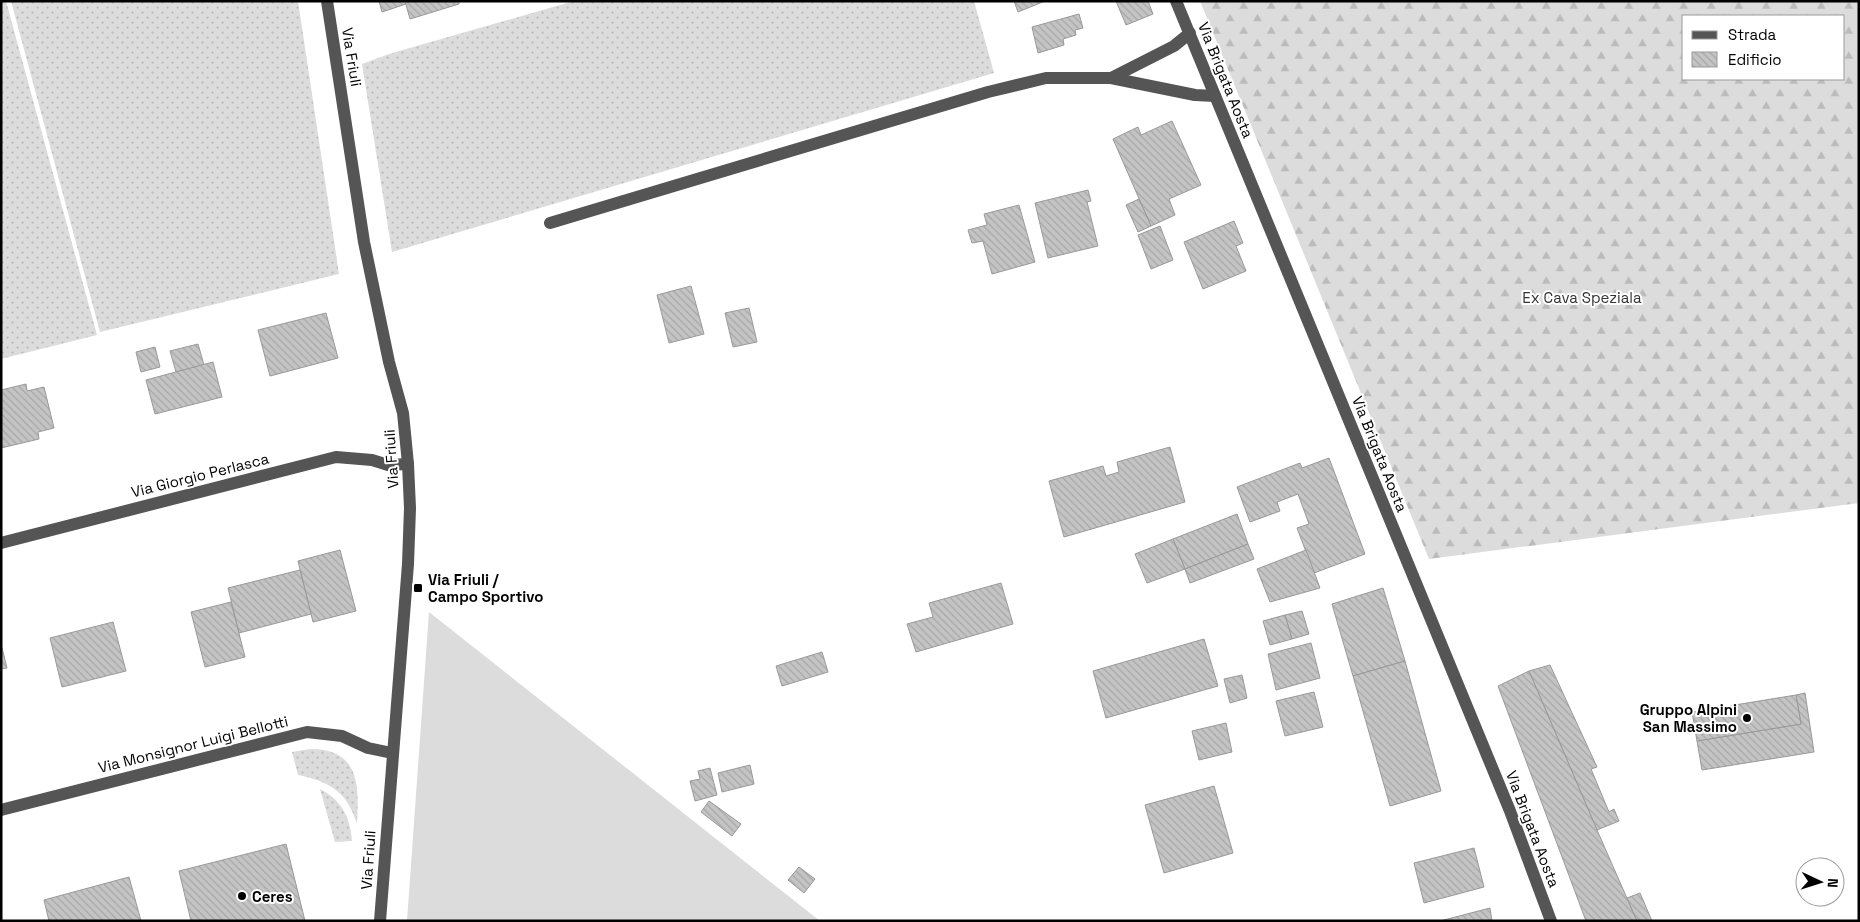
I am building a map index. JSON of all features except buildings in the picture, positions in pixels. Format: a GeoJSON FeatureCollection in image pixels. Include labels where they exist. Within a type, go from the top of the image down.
{"type":"FeatureCollection","features":[{"type":"Feature","properties":{"kind":"street","name":"Via Friuli"},"geometry":{"type":"LineString","coordinates":[[327,1],[364,242],[389,362],[403,413],[408,464],[410,508],[408,564],[380,921]]}},
{"type":"Feature","properties":{"kind":"street","name":"Via Brigata Aosta"},"geometry":{"type":"LineString","coordinates":[[1176,1],[1510,811],[1551,921]]}},
{"type":"Feature","properties":{"kind":"street"},"geometry":{"type":"LineString","coordinates":[[1111,78],[1174,46],[1190,33]]}},
{"type":"Feature","properties":{"kind":"street"},"geometry":{"type":"LineString","coordinates":[[550,223],[988,92],[1046,78],[1111,78],[1195,95],[1216,96]]}},
{"type":"Feature","properties":{"kind":"street","name":"Via Giorgio Perlasca"},"geometry":{"type":"LineString","coordinates":[[1,543],[336,457],[372,460],[388,464],[408,464]]}},
{"type":"Feature","properties":{"kind":"street","name":"Via Monsignor Luigi Bellotti"},"geometry":{"type":"LineString","coordinates":[[1,810],[307,732],[342,736],[368,748],[392,753]]}},
{"type":"Feature","properties":{"kind":"green space"},"geometry":{"type":"Polygon","coordinates":[[[1,1],[6,1],[97,335],[1,359],[1,1]]]}},
{"type":"Feature","properties":{"kind":"green space"},"geometry":{"type":"Polygon","coordinates":[[[11,1],[298,1],[339,274],[100,332],[11,1]]]}},
{"type":"Feature","properties":{"kind":"green space"},"geometry":{"type":"Polygon","coordinates":[[[574,1],[974,1],[994,73],[392,252],[362,64],[389,54],[574,1]]]}},
{"type":"Feature","properties":{"kind":"green space","name":"Ex Cava Speziala"},"geometry":{"type":"Polygon","coordinates":[[[1200,1],[1859,1],[1859,503],[1429,559],[1200,1]]]}},
{"type":"Feature","properties":{"kind":"green space"},"geometry":{"type":"Polygon","coordinates":[[[429,612],[820,921],[407,921],[429,612]]]}},
{"type":"Feature","properties":{"kind":"green space"},"geometry":{"type":"Polygon","coordinates":[[[310,749],[339,755],[347,762],[353,772],[356,783],[358,796],[357,824],[348,804],[336,790],[320,781],[298,775],[292,752],[310,749]]]}},
{"type":"Feature","properties":{"kind":"green space"},"geometry":{"type":"Polygon","coordinates":[[[320,789],[328,793],[344,810],[352,841],[335,842],[320,789]]]}},
{"type":"Feature","properties":{"kind":"place","name":"Via Friuli / Campo Sportivo"},"geometry":{"type":"Point","coordinates":[418,588]}},
{"type":"Feature","properties":{"kind":"place","name":"Gruppo Alpini San Massimo"},"geometry":{"type":"Point","coordinates":[1747,718]}},
{"type":"Feature","properties":{"kind":"place","name":"Ceres"},"geometry":{"type":"Point","coordinates":[242,896]}}]}
